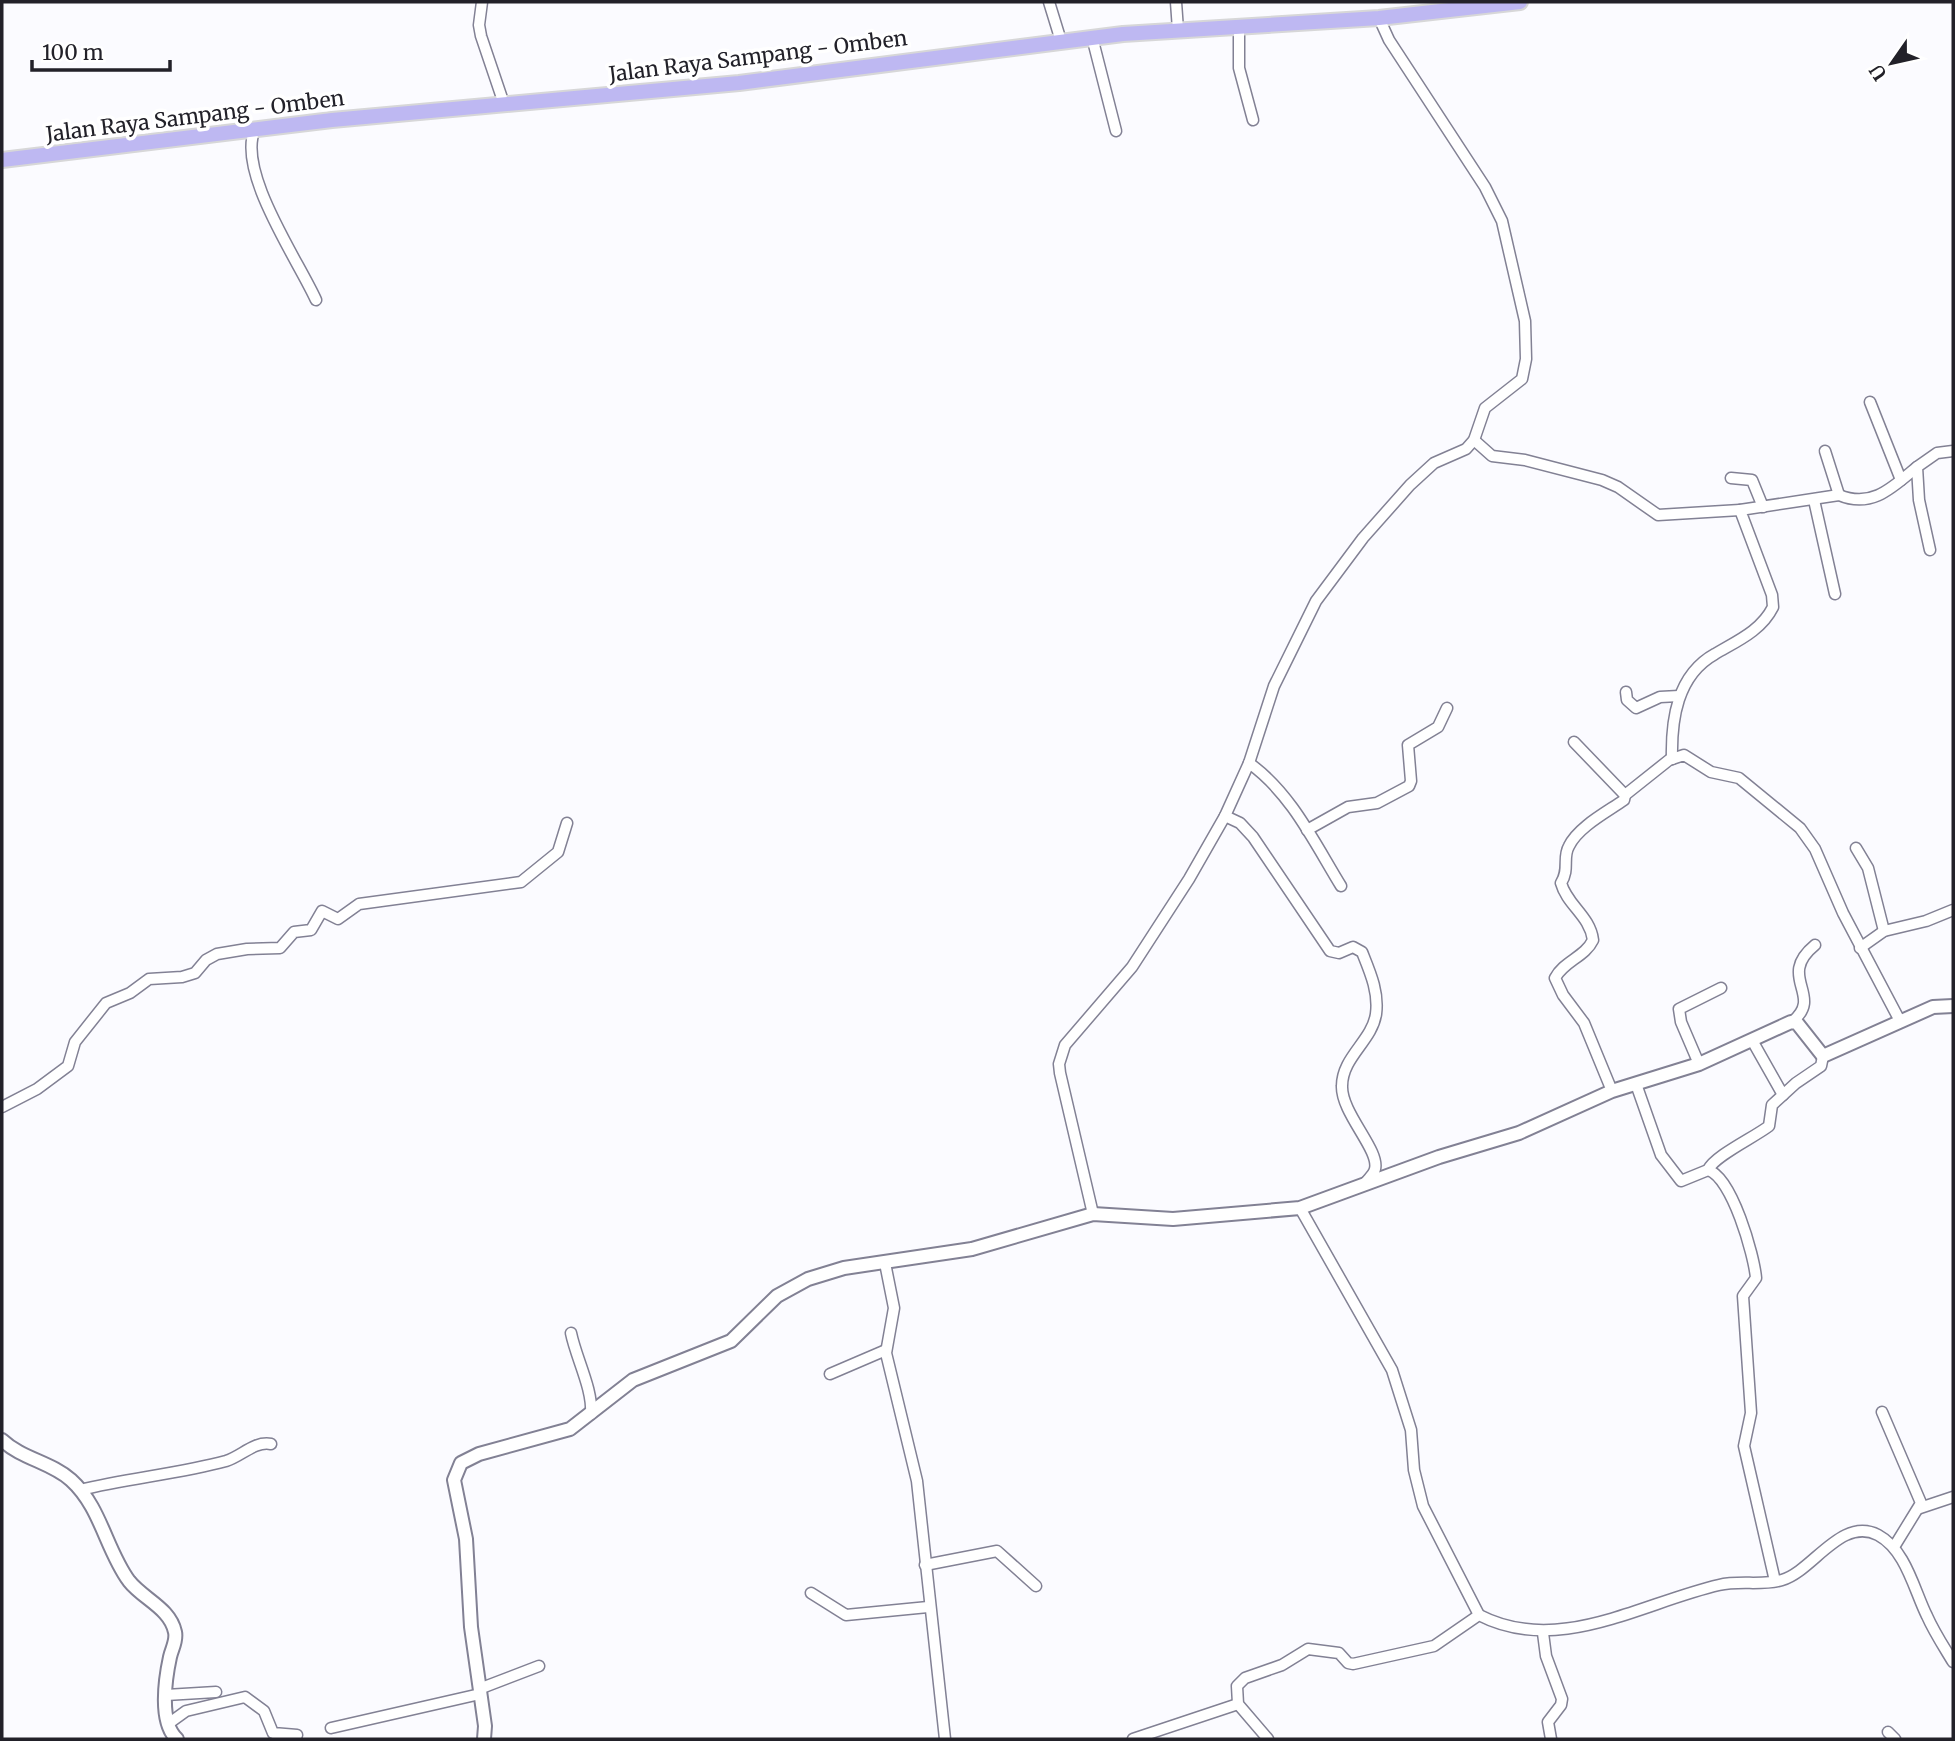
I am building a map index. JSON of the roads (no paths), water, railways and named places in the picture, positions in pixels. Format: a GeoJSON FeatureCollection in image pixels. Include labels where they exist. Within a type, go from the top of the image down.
{"type":"FeatureCollection","features":[{"type":"Feature","properties":{"kind":"main road","name":"Jalan Raya Sampang - Omben"},"geometry":{"type":"LineString","coordinates":[[2,160],[504,104],[750,82],[1092,37],[1379,18],[1520,2]]}},
{"type":"Feature","properties":{"kind":"street"},"geometry":{"type":"LineString","coordinates":[[481,2],[481,36],[504,104]]}},
{"type":"Feature","properties":{"kind":"street"},"geometry":{"type":"LineString","coordinates":[[1049,2],[1061,41]]}},
{"type":"Feature","properties":{"kind":"street"},"geometry":{"type":"LineString","coordinates":[[1176,2],[1178,30]]}},
{"type":"Feature","properties":{"kind":"street"},"geometry":{"type":"LineString","coordinates":[[1093,1213],[1062,1084],[1059,1064],[1065,1045],[1132,967],[1189,879],[1225,816],[1249,762],[1274,686],[1316,601],[1363,538],[1420,475],[1434,463],[1457,454],[1474,440],[1485,408],[1522,379],[1526,348],[1519,283],[1502,221],[1493,199],[1403,62],[1379,18]]}},
{"type":"Feature","properties":{"kind":"street"},"geometry":{"type":"LineString","coordinates":[[1239,27],[1239,68],[1253,120]]}},
{"type":"Feature","properties":{"kind":"street"},"geometry":{"type":"LineString","coordinates":[[1092,37],[1116,131]]}},
{"type":"Feature","properties":{"kind":"street"},"geometry":{"type":"LineString","coordinates":[[255,130],[250,140],[252,166],[316,300]]}},
{"type":"Feature","properties":{"kind":"street"},"geometry":{"type":"LineString","coordinates":[[1870,402],[1901,480]]}},
{"type":"Feature","properties":{"kind":"street"},"geometry":{"type":"LineString","coordinates":[[1474,440],[1492,456],[1525,460],[1602,480],[1618,487],[1658,514],[1741,510],[1839,495],[1850,500],[1868,500],[1887,492],[1937,453],[1953,451]]}},
{"type":"Feature","properties":{"kind":"street"},"geometry":{"type":"LineString","coordinates":[[1825,451],[1839,495]]}},
{"type":"Feature","properties":{"kind":"street"},"geometry":{"type":"LineString","coordinates":[[1917,467],[1919,499],[1930,550]]}},
{"type":"Feature","properties":{"kind":"street"},"geometry":{"type":"LineString","coordinates":[[1731,478],[1754,481],[1763,506]]}},
{"type":"Feature","properties":{"kind":"street"},"geometry":{"type":"LineString","coordinates":[[1814,500],[1835,594]]}},
{"type":"Feature","properties":{"kind":"street"},"geometry":{"type":"LineString","coordinates":[[1672,759],[1671,729],[1679,696],[1705,661],[1754,632],[1773,607],[1772,595],[1741,510]]}},
{"type":"Feature","properties":{"kind":"street"},"geometry":{"type":"LineString","coordinates":[[1626,692],[1627,700],[1636,708],[1660,697],[1679,696]]}},
{"type":"Feature","properties":{"kind":"street"},"geometry":{"type":"LineString","coordinates":[[1307,830],[1348,807],[1377,803],[1409,786],[1412,781],[1408,745],[1438,727],[1447,708]]}},
{"type":"Feature","properties":{"kind":"street"},"geometry":{"type":"LineString","coordinates":[[1574,742],[1625,795]]}},
{"type":"Feature","properties":{"kind":"street"},"geometry":{"type":"LineString","coordinates":[[1612,1091],[1584,1023],[1563,995],[1555,978],[1561,969],[1585,952],[1593,940],[1590,925],[1566,895],[1561,883],[1568,869],[1568,848],[1574,838],[1624,800],[1625,795],[1672,759],[1684,755],[1711,772],[1739,778],[1788,815],[1815,849],[1860,948],[1900,1021]]}},
{"type":"Feature","properties":{"kind":"street"},"geometry":{"type":"LineString","coordinates":[[1249,762],[1268,776],[1282,793],[1341,886]]}},
{"type":"Feature","properties":{"kind":"street"},"geometry":{"type":"LineString","coordinates":[[1225,816],[1240,824],[1253,837],[1330,951],[1339,953],[1353,947],[1362,952],[1376,993],[1376,1012],[1368,1033],[1345,1068],[1342,1086],[1345,1107],[1375,1159],[1374,1171],[1366,1182]]}},
{"type":"Feature","properties":{"kind":"street"},"geometry":{"type":"LineString","coordinates":[[2,1107],[37,1089],[65,1069],[75,1042],[101,1007],[146,981],[191,975],[217,954],[279,948],[294,932],[311,930],[322,911],[338,919],[359,904],[521,882],[558,852],[568,823]]}},
{"type":"Feature","properties":{"kind":"street"},"geometry":{"type":"LineString","coordinates":[[1856,848],[1868,868],[1884,931]]}},
{"type":"Feature","properties":{"kind":"street"},"geometry":{"type":"LineString","coordinates":[[1860,948],[1884,931],[1926,922],[1953,910]]}},
{"type":"Feature","properties":{"kind":"street"},"geometry":{"type":"LineString","coordinates":[[484,1739],[471,1627],[466,1539],[454,1480],[455,1471],[461,1463],[479,1454],[559,1433],[591,1414],[633,1380],[731,1341],[777,1296],[795,1285],[844,1268],[972,1249],[1093,1213],[1173,1219],[1300,1208],[1366,1182],[1519,1133],[1612,1091],[1699,1064],[1753,1042],[1793,1021],[1801,1015],[1805,1004],[1798,978],[1799,962],[1815,945]]}},
{"type":"Feature","properties":{"kind":"street"},"geometry":{"type":"LineString","coordinates":[[1699,1064],[1681,1022],[1679,1009],[1721,988]]}},
{"type":"Feature","properties":{"kind":"street"},"geometry":{"type":"LineString","coordinates":[[1823,1056],[1937,1005],[1953,1006]]}},
{"type":"Feature","properties":{"kind":"street"},"geometry":{"type":"LineString","coordinates":[[1793,1021],[1823,1056]]}},
{"type":"Feature","properties":{"kind":"street"},"geometry":{"type":"LineString","coordinates":[[1753,1042],[1783,1095]]}},
{"type":"Feature","properties":{"kind":"street"},"geometry":{"type":"LineString","coordinates":[[1636,1084],[1661,1155],[1678,1178],[1686,1182],[1708,1170],[1715,1159],[1727,1155],[1769,1126],[1770,1110],[1783,1095],[1821,1066],[1823,1056]]}},
{"type":"Feature","properties":{"kind":"street"},"geometry":{"type":"LineString","coordinates":[[1708,1170],[1723,1183],[1754,1260],[1755,1282],[1743,1296],[1751,1413],[1744,1446],[1775,1581]]}},
{"type":"Feature","properties":{"kind":"street"},"geometry":{"type":"LineString","coordinates":[[1300,1208],[1392,1370],[1411,1430],[1414,1470],[1423,1506],[1479,1615],[1501,1625],[1543,1633],[1608,1619],[1730,1582],[1775,1581],[1793,1574],[1834,1543],[1855,1532],[1876,1534],[1894,1547],[1928,1619],[1953,1662]]}},
{"type":"Feature","properties":{"kind":"street"},"geometry":{"type":"LineString","coordinates":[[885,1263],[894,1308],[886,1350],[917,1481],[928,1607],[945,1739]]}},
{"type":"Feature","properties":{"kind":"street"},"geometry":{"type":"LineString","coordinates":[[571,1333],[576,1359],[590,1394],[591,1414]]}},
{"type":"Feature","properties":{"kind":"street"},"geometry":{"type":"LineString","coordinates":[[830,1374],[886,1350]]}},
{"type":"Feature","properties":{"kind":"street"},"geometry":{"type":"LineString","coordinates":[[1882,1412],[1915,1486],[1920,1508]]}},
{"type":"Feature","properties":{"kind":"street"},"geometry":{"type":"LineString","coordinates":[[2,1440],[20,1453],[60,1472],[80,1490],[99,1520],[126,1576],[166,1614],[172,1624],[176,1640],[170,1655],[166,1695],[168,1724],[177,1739]]}},
{"type":"Feature","properties":{"kind":"street"},"geometry":{"type":"LineString","coordinates":[[80,1490],[121,1479],[228,1460],[259,1443],[271,1444]]}},
{"type":"Feature","properties":{"kind":"street"},"geometry":{"type":"LineString","coordinates":[[1894,1547],[1920,1508],[1953,1497]]}},
{"type":"Feature","properties":{"kind":"street"},"geometry":{"type":"LineString","coordinates":[[925,1565],[997,1551],[1037,1586]]}},
{"type":"Feature","properties":{"kind":"street"},"geometry":{"type":"LineString","coordinates":[[811,1593],[846,1615],[928,1607]]}},
{"type":"Feature","properties":{"kind":"street"},"geometry":{"type":"LineString","coordinates":[[1268,1739],[1238,1704],[1237,1691],[1241,1681],[1282,1665],[1308,1649],[1339,1653],[1348,1664],[1353,1664],[1434,1646],[1479,1615]]}},
{"type":"Feature","properties":{"kind":"street"},"geometry":{"type":"LineString","coordinates":[[1543,1633],[1546,1656],[1562,1699],[1561,1706],[1548,1722],[1551,1739]]}},
{"type":"Feature","properties":{"kind":"street"},"geometry":{"type":"LineString","coordinates":[[331,1728],[480,1692],[539,1666]]}},
{"type":"Feature","properties":{"kind":"street"},"geometry":{"type":"LineString","coordinates":[[166,1695],[216,1692]]}},
{"type":"Feature","properties":{"kind":"street"},"geometry":{"type":"LineString","coordinates":[[168,1724],[186,1711],[245,1698],[264,1711],[273,1733],[297,1735]]}},
{"type":"Feature","properties":{"kind":"street"},"geometry":{"type":"LineString","coordinates":[[1133,1739],[1238,1704]]}}]}
